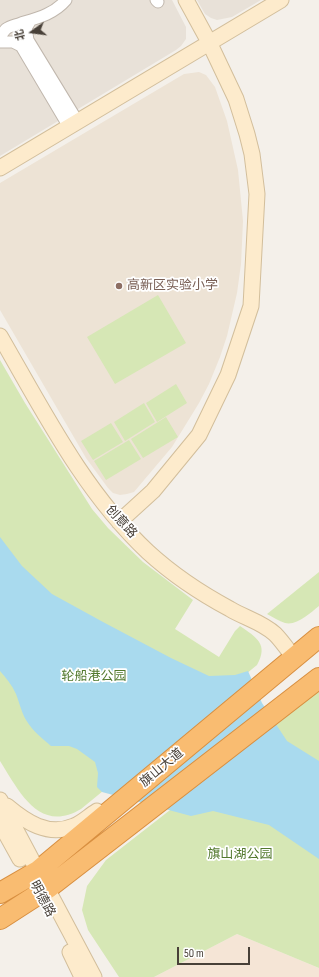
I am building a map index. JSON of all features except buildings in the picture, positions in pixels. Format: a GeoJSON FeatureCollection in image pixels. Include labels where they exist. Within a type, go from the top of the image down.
{"type":"FeatureCollection","features":[{"type":"Feature","properties":{"kind":"highway","name":"旗山大道"},"geometry":{"type":"LineString","coordinates":[[0,893],[34,873],[141,786],[319,637]]}},
{"type":"Feature","properties":{"kind":"highway","name":"旗山大道"},"geometry":{"type":"LineString","coordinates":[[0,919],[44,891],[319,678]]}},
{"type":"Feature","properties":{"kind":"street"},"geometry":{"type":"LineString","coordinates":[[0,37],[6,29],[52,12],[61,6],[66,0]]}},
{"type":"Feature","properties":{"kind":"street"},"geometry":{"type":"LineString","coordinates":[[119,522],[153,492],[199,435],[228,376],[250,306],[257,194],[255,172],[247,134],[236,99],[209,42],[186,0]]}},
{"type":"Feature","properties":{"kind":"street"},"geometry":{"type":"LineString","coordinates":[[0,168],[281,0]]}},
{"type":"Feature","properties":{"kind":"street"},"geometry":{"type":"LineString","coordinates":[[31,20],[26,28],[28,40],[74,124]]}},
{"type":"Feature","properties":{"kind":"street"},"geometry":{"type":"LineString","coordinates":[[0,42],[13,42],[21,46],[74,124]]}},
{"type":"Feature","properties":{"kind":"street","name":"创意路"},"geometry":{"type":"LineString","coordinates":[[0,336],[68,454],[86,481],[119,522],[149,552],[183,580],[230,609],[276,634],[294,658]]}},
{"type":"Feature","properties":{"kind":"street"},"geometry":{"type":"LineString","coordinates":[[0,800],[29,823],[40,828],[59,830],[74,826],[141,786]]}},
{"type":"Feature","properties":{"kind":"street"},"geometry":{"type":"LineString","coordinates":[[0,800],[34,873]]}},
{"type":"Feature","properties":{"kind":"street","name":"明德路"},"geometry":{"type":"LineString","coordinates":[[0,823],[34,873],[94,977]]}},
{"type":"Feature","properties":{"kind":"street","name":"明德路"},"geometry":{"type":"LineString","coordinates":[[44,891],[82,977]]}},
{"type":"Feature","properties":{"kind":"shaded area"},"geometry":{"type":"Polygon","coordinates":[[[0,0],[172,0],[186,27],[186,39],[176,50],[0,156],[0,0]]]}},
{"type":"Feature","properties":{"kind":"shaded area"},"geometry":{"type":"Polygon","coordinates":[[[197,0],[261,0],[232,17],[217,20],[205,14],[197,0]]]}},
{"type":"Feature","properties":{"kind":"shaded area","name":"高新区实验小学"},"geometry":{"type":"Polygon","coordinates":[[[199,72],[206,75],[215,87],[227,121],[238,170],[243,221],[241,264],[237,293],[227,336],[220,357],[209,384],[199,403],[172,447],[134,492],[120,495],[113,493],[108,488],[86,458],[0,310],[0,183],[184,74],[199,72]]]}},
{"type":"Feature","properties":{"kind":"shaded area"},"geometry":{"type":"Polygon","coordinates":[[[237,934],[319,968],[319,977],[154,977],[237,934]]]}},
{"type":"Feature","properties":{"kind":"green space"},"geometry":{"type":"Polygon","coordinates":[[[158,295],[186,343],[115,384],[87,337],[158,295]]]}},
{"type":"Feature","properties":{"kind":"green space","name":"轮船港公园"},"geometry":{"type":"Polygon","coordinates":[[[0,360],[25,403],[92,509],[108,528],[143,562],[193,600],[175,629],[219,657],[235,631],[240,626],[256,638],[261,646],[262,652],[257,665],[81,809],[66,815],[53,816],[42,813],[32,806],[15,785],[0,761],[0,360]]]}},
{"type":"Feature","properties":{"kind":"green space"},"geometry":{"type":"Polygon","coordinates":[[[176,384],[187,403],[157,422],[146,403],[176,384]]]}},
{"type":"Feature","properties":{"kind":"green space"},"geometry":{"type":"Polygon","coordinates":[[[144,403],[155,422],[125,441],[114,422],[144,403]]]}},
{"type":"Feature","properties":{"kind":"green space"},"geometry":{"type":"Polygon","coordinates":[[[166,417],[178,437],[143,458],[131,439],[166,417]]]}},
{"type":"Feature","properties":{"kind":"green space"},"geometry":{"type":"Polygon","coordinates":[[[111,423],[123,442],[93,460],[81,441],[111,423]]]}},
{"type":"Feature","properties":{"kind":"green space"},"geometry":{"type":"Polygon","coordinates":[[[129,440],[141,459],[106,480],[94,461],[129,440]]]}},
{"type":"Feature","properties":{"kind":"green space"},"geometry":{"type":"Polygon","coordinates":[[[319,572],[319,606],[312,612],[294,623],[285,623],[267,614],[319,572]]]}},
{"type":"Feature","properties":{"kind":"green space","name":"旗山湖公园"},"geometry":{"type":"Polygon","coordinates":[[[319,690],[319,968],[237,934],[154,977],[119,977],[88,930],[82,910],[87,886],[106,860],[215,775],[319,690]]]}},
{"type":"Feature","properties":{"kind":"water"},"geometry":{"type":"Polygon","coordinates":[[[0,537],[22,566],[52,594],[103,622],[171,658],[209,676],[235,675],[248,671],[262,703],[287,741],[319,761],[319,859],[269,825],[213,811],[191,816],[102,792],[97,787],[98,773],[95,762],[77,749],[69,746],[51,746],[30,726],[24,716],[13,688],[0,671],[0,537]]]}},
{"type":"Feature","properties":{"kind":"place","name":"高新区实验小学"},"geometry":{"type":"Point","coordinates":[119,286]}}]}
